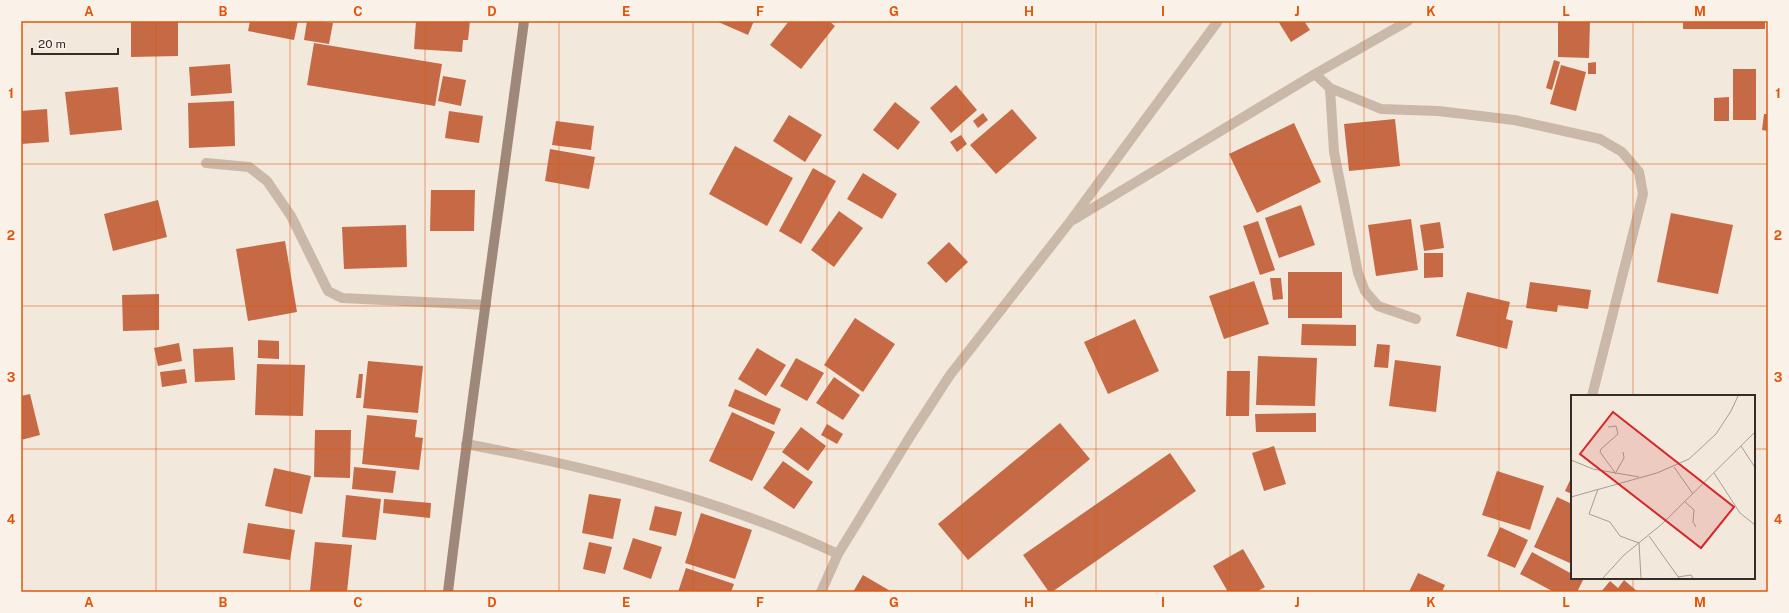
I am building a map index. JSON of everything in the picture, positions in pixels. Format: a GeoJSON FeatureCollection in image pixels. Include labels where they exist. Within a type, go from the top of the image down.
{"type":"FeatureCollection","features":[{"type":"Feature","properties":{"kind":"street"},"geometry":{"type":"LineString","coordinates":[[448,592],[466,444],[524,21]]}},
{"type":"Feature","properties":{"kind":"street"},"geometry":{"type":"LineString","coordinates":[[821,592],[838,554],[910,435],[950,376],[1070,223],[1122,149],[1218,21]]}},
{"type":"Feature","properties":{"kind":"street"},"geometry":{"type":"LineString","coordinates":[[1070,223],[1315,74],[1408,21]]}},
{"type":"Feature","properties":{"kind":"street"},"geometry":{"type":"LineString","coordinates":[[1315,74],[1330,88],[1381,109],[1438,111],[1514,120],[1600,139],[1622,152],[1639,172],[1643,194],[1592,395]]}},
{"type":"Feature","properties":{"kind":"street"},"geometry":{"type":"LineString","coordinates":[[1330,88],[1334,152],[1358,273],[1365,291],[1378,306],[1416,319]]}},
{"type":"Feature","properties":{"kind":"street"},"geometry":{"type":"LineString","coordinates":[[206,163],[249,167],[267,181],[291,216],[328,290],[342,298],[486,305]]}},
{"type":"Feature","properties":{"kind":"street"},"geometry":{"type":"LineString","coordinates":[[466,444],[543,458],[642,482],[725,509],[799,536],[838,554]]}},
{"type":"Feature","properties":{"kind":"building"},"geometry":{"type":"Polygon","coordinates":[[[131,21],[178,21],[178,56],[131,57],[131,21]]]}},
{"type":"Feature","properties":{"kind":"building"},"geometry":{"type":"Polygon","coordinates":[[[250,21],[298,21],[294,40],[248,31],[250,21]]]}},
{"type":"Feature","properties":{"kind":"building"},"geometry":{"type":"Polygon","coordinates":[[[307,21],[333,23],[329,44],[304,40],[307,21]]]}},
{"type":"Feature","properties":{"kind":"building"},"geometry":{"type":"Polygon","coordinates":[[[416,21],[470,21],[468,40],[463,40],[462,52],[414,49],[416,21]]]}},
{"type":"Feature","properties":{"kind":"building"},"geometry":{"type":"Polygon","coordinates":[[[716,21],[754,21],[748,35],[716,21]]]}},
{"type":"Feature","properties":{"kind":"building"},"geometry":{"type":"Polygon","coordinates":[[[789,21],[829,21],[835,26],[801,69],[770,45],[789,21]]]}},
{"type":"Feature","properties":{"kind":"building"},"geometry":{"type":"Polygon","coordinates":[[[1278,21],[1304,21],[1310,30],[1291,42],[1278,21]]]}},
{"type":"Feature","properties":{"kind":"building"},"geometry":{"type":"Polygon","coordinates":[[[1558,21],[1590,21],[1589,58],[1558,57],[1558,21]]]}},
{"type":"Feature","properties":{"kind":"building"},"geometry":{"type":"Polygon","coordinates":[[[1683,21],[1765,21],[1765,29],[1683,29],[1683,21]]]}},
{"type":"Feature","properties":{"kind":"building"},"geometry":{"type":"Polygon","coordinates":[[[314,43],[442,64],[435,106],[307,85],[314,43]]]}},
{"type":"Feature","properties":{"kind":"building"},"geometry":{"type":"Polygon","coordinates":[[[1554,60],[1560,62],[1552,90],[1546,88],[1554,60]]]}},
{"type":"Feature","properties":{"kind":"building"},"geometry":{"type":"Polygon","coordinates":[[[1596,62],[1596,74],[1588,74],[1588,63],[1596,62]]]}},
{"type":"Feature","properties":{"kind":"building"},"geometry":{"type":"Polygon","coordinates":[[[230,64],[232,93],[191,96],[189,67],[230,64]]]}},
{"type":"Feature","properties":{"kind":"building"},"geometry":{"type":"Polygon","coordinates":[[[1561,65],[1586,72],[1576,111],[1550,104],[1561,65]]]}},
{"type":"Feature","properties":{"kind":"building"},"geometry":{"type":"Polygon","coordinates":[[[1733,69],[1756,69],[1756,120],[1733,120],[1733,69]]]}},
{"type":"Feature","properties":{"kind":"building"},"geometry":{"type":"Polygon","coordinates":[[[443,76],[466,80],[461,106],[438,101],[443,76]]]}},
{"type":"Feature","properties":{"kind":"building"},"geometry":{"type":"Polygon","coordinates":[[[956,85],[977,110],[951,133],[930,108],[956,85]]]}},
{"type":"Feature","properties":{"kind":"building"},"geometry":{"type":"Polygon","coordinates":[[[118,87],[122,130],[70,135],[65,92],[118,87]]]}},
{"type":"Feature","properties":{"kind":"building"},"geometry":{"type":"Polygon","coordinates":[[[1729,97],[1729,121],[1714,121],[1714,98],[1729,97]]]}},
{"type":"Feature","properties":{"kind":"building"},"geometry":{"type":"Polygon","coordinates":[[[234,101],[235,146],[189,148],[188,103],[234,101]]]}},
{"type":"Feature","properties":{"kind":"building"},"geometry":{"type":"Polygon","coordinates":[[[895,102],[920,122],[898,150],[873,130],[895,102]]]}},
{"type":"Feature","properties":{"kind":"building"},"geometry":{"type":"Polygon","coordinates":[[[47,109],[49,142],[21,144],[21,111],[47,109]]]}},
{"type":"Feature","properties":{"kind":"building"},"geometry":{"type":"Polygon","coordinates":[[[1012,109],[1037,138],[996,174],[970,145],[1012,109]]]}},
{"type":"Feature","properties":{"kind":"building"},"geometry":{"type":"Polygon","coordinates":[[[449,111],[483,116],[479,143],[445,138],[449,111]]]}},
{"type":"Feature","properties":{"kind":"building"},"geometry":{"type":"Polygon","coordinates":[[[983,113],[988,120],[978,128],[973,121],[983,113]]]}},
{"type":"Feature","properties":{"kind":"building"},"geometry":{"type":"Polygon","coordinates":[[[1764,114],[1768,114],[1768,131],[1762,130],[1764,114]]]}},
{"type":"Feature","properties":{"kind":"building"},"geometry":{"type":"Polygon","coordinates":[[[789,115],[822,135],[805,162],[773,141],[789,115]]]}},
{"type":"Feature","properties":{"kind":"building"},"geometry":{"type":"Polygon","coordinates":[[[1395,119],[1400,166],[1349,171],[1344,124],[1395,119]]]}},
{"type":"Feature","properties":{"kind":"building"},"geometry":{"type":"Polygon","coordinates":[[[556,121],[594,126],[591,150],[552,145],[556,121]]]}},
{"type":"Feature","properties":{"kind":"building"},"geometry":{"type":"Polygon","coordinates":[[[1294,123],[1321,182],[1257,213],[1229,154],[1294,123]]]}},
{"type":"Feature","properties":{"kind":"building"},"geometry":{"type":"Polygon","coordinates":[[[961,135],[967,144],[957,152],[950,142],[961,135]]]}},
{"type":"Feature","properties":{"kind":"building"},"geometry":{"type":"Polygon","coordinates":[[[735,146],[793,178],[767,226],[709,194],[735,146]]]}},
{"type":"Feature","properties":{"kind":"building"},"geometry":{"type":"Polygon","coordinates":[[[550,149],[595,157],[589,189],[545,181],[550,149]]]}},
{"type":"Feature","properties":{"kind":"building"},"geometry":{"type":"Polygon","coordinates":[[[813,168],[836,181],[801,244],[779,231],[813,168]]]}},
{"type":"Feature","properties":{"kind":"building"},"geometry":{"type":"Polygon","coordinates":[[[863,173],[897,194],[882,219],[847,199],[863,173]]]}},
{"type":"Feature","properties":{"kind":"building"},"geometry":{"type":"Polygon","coordinates":[[[431,190],[475,190],[474,231],[430,231],[431,190]]]}},
{"type":"Feature","properties":{"kind":"building"},"geometry":{"type":"Polygon","coordinates":[[[158,200],[167,237],[113,251],[104,214],[158,200]]]}},
{"type":"Feature","properties":{"kind":"building"},"geometry":{"type":"Polygon","coordinates":[[[1301,205],[1315,245],[1279,258],[1265,218],[1301,205]]]}},
{"type":"Feature","properties":{"kind":"building"},"geometry":{"type":"Polygon","coordinates":[[[839,211],[863,228],[834,267],[811,250],[839,211]]]}},
{"type":"Feature","properties":{"kind":"building"},"geometry":{"type":"Polygon","coordinates":[[[1671,213],[1733,225],[1718,294],[1657,282],[1671,213]]]}},
{"type":"Feature","properties":{"kind":"building"},"geometry":{"type":"Polygon","coordinates":[[[1411,219],[1418,270],[1376,276],[1368,225],[1411,219]]]}},
{"type":"Feature","properties":{"kind":"building"},"geometry":{"type":"Polygon","coordinates":[[[1258,221],[1275,270],[1260,275],[1243,226],[1258,221]]]}},
{"type":"Feature","properties":{"kind":"building"},"geometry":{"type":"Polygon","coordinates":[[[1440,222],[1444,248],[1424,251],[1420,225],[1440,222]]]}},
{"type":"Feature","properties":{"kind":"building"},"geometry":{"type":"Polygon","coordinates":[[[406,225],[407,267],[344,269],[342,227],[406,225]]]}},
{"type":"Feature","properties":{"kind":"building"},"geometry":{"type":"Polygon","coordinates":[[[285,241],[297,312],[248,321],[236,249],[285,241]]]}},
{"type":"Feature","properties":{"kind":"building"},"geometry":{"type":"Polygon","coordinates":[[[949,242],[968,262],[946,283],[927,263],[949,242]]]}},
{"type":"Feature","properties":{"kind":"building"},"geometry":{"type":"Polygon","coordinates":[[[1424,253],[1443,253],[1443,277],[1424,278],[1424,253]]]}},
{"type":"Feature","properties":{"kind":"building"},"geometry":{"type":"Polygon","coordinates":[[[1288,272],[1342,272],[1342,318],[1288,318],[1288,272]]]}},
{"type":"Feature","properties":{"kind":"building"},"geometry":{"type":"Polygon","coordinates":[[[1270,278],[1281,278],[1283,299],[1273,300],[1270,278]]]}},
{"type":"Feature","properties":{"kind":"building"},"geometry":{"type":"Polygon","coordinates":[[[1254,281],[1269,324],[1224,339],[1209,296],[1254,281]]]}},
{"type":"Feature","properties":{"kind":"building"},"geometry":{"type":"Polygon","coordinates":[[[1530,282],[1591,290],[1588,309],[1558,305],[1557,312],[1526,308],[1530,282]]]}},
{"type":"Feature","properties":{"kind":"building"},"geometry":{"type":"Polygon","coordinates":[[[1467,292],[1510,302],[1506,319],[1513,321],[1507,349],[1456,336],[1467,292]]]}},
{"type":"Feature","properties":{"kind":"building"},"geometry":{"type":"Polygon","coordinates":[[[159,294],[159,330],[123,331],[122,295],[159,294]]]}},
{"type":"Feature","properties":{"kind":"building"},"geometry":{"type":"Polygon","coordinates":[[[855,318],[895,344],[863,392],[824,365],[855,318]]]}},
{"type":"Feature","properties":{"kind":"building"},"geometry":{"type":"Polygon","coordinates":[[[1135,319],[1159,371],[1108,394],[1084,342],[1135,319]]]}},
{"type":"Feature","properties":{"kind":"building"},"geometry":{"type":"Polygon","coordinates":[[[1302,324],[1356,325],[1356,346],[1301,345],[1302,324]]]}},
{"type":"Feature","properties":{"kind":"building"},"geometry":{"type":"Polygon","coordinates":[[[258,340],[279,341],[279,359],[258,358],[258,340]]]}},
{"type":"Feature","properties":{"kind":"building"},"geometry":{"type":"Polygon","coordinates":[[[179,343],[182,361],[158,366],[154,348],[179,343]]]}},
{"type":"Feature","properties":{"kind":"building"},"geometry":{"type":"Polygon","coordinates":[[[1377,344],[1390,345],[1388,368],[1374,367],[1377,344]]]}},
{"type":"Feature","properties":{"kind":"building"},"geometry":{"type":"Polygon","coordinates":[[[233,347],[235,380],[195,382],[193,349],[233,347]]]}},
{"type":"Feature","properties":{"kind":"building"},"geometry":{"type":"Polygon","coordinates":[[[757,348],[786,365],[766,396],[738,379],[757,348]]]}},
{"type":"Feature","properties":{"kind":"building"},"geometry":{"type":"Polygon","coordinates":[[[1258,356],[1317,358],[1315,406],[1256,405],[1258,356]]]}},
{"type":"Feature","properties":{"kind":"building"},"geometry":{"type":"Polygon","coordinates":[[[796,358],[824,373],[807,401],[780,386],[796,358]]]}},
{"type":"Feature","properties":{"kind":"building"},"geometry":{"type":"Polygon","coordinates":[[[1395,360],[1441,366],[1436,412],[1389,406],[1395,360]]]}},
{"type":"Feature","properties":{"kind":"building"},"geometry":{"type":"Polygon","coordinates":[[[368,361],[423,366],[418,413],[363,408],[368,361]]]}},
{"type":"Feature","properties":{"kind":"building"},"geometry":{"type":"Polygon","coordinates":[[[257,364],[305,365],[303,416],[255,415],[257,364]]]}},
{"type":"Feature","properties":{"kind":"building"},"geometry":{"type":"Polygon","coordinates":[[[185,369],[187,383],[162,387],[160,372],[185,369]]]}},
{"type":"Feature","properties":{"kind":"building"},"geometry":{"type":"Polygon","coordinates":[[[1227,371],[1250,371],[1249,416],[1226,416],[1227,371]]]}},
{"type":"Feature","properties":{"kind":"building"},"geometry":{"type":"Polygon","coordinates":[[[359,374],[363,374],[361,398],[356,398],[359,374]]]}},
{"type":"Feature","properties":{"kind":"building"},"geometry":{"type":"Polygon","coordinates":[[[834,377],[860,395],[843,420],[816,403],[834,377]]]}},
{"type":"Feature","properties":{"kind":"building"},"geometry":{"type":"Polygon","coordinates":[[[735,389],[781,409],[774,425],[728,406],[735,389]]]}},
{"type":"Feature","properties":{"kind":"building"},"geometry":{"type":"Polygon","coordinates":[[[30,394],[40,435],[21,440],[21,396],[30,394]]]}},
{"type":"Feature","properties":{"kind":"building"},"geometry":{"type":"Polygon","coordinates":[[[732,412],[775,432],[752,481],[709,461],[732,412]]]}},
{"type":"Feature","properties":{"kind":"building"},"geometry":{"type":"Polygon","coordinates":[[[1316,413],[1316,432],[1256,432],[1255,414],[1316,413]]]}},
{"type":"Feature","properties":{"kind":"building"},"geometry":{"type":"Polygon","coordinates":[[[367,415],[417,420],[415,437],[423,438],[419,470],[362,464],[367,415]]]}},
{"type":"Feature","properties":{"kind":"building"},"geometry":{"type":"Polygon","coordinates":[[[1060,423],[1090,459],[968,560],[938,524],[1060,423]]]}},
{"type":"Feature","properties":{"kind":"building"},"geometry":{"type":"Polygon","coordinates":[[[827,424],[843,434],[837,444],[821,435],[827,424]]]}},
{"type":"Feature","properties":{"kind":"building"},"geometry":{"type":"Polygon","coordinates":[[[801,427],[826,446],[808,471],[782,452],[801,427]]]}},
{"type":"Feature","properties":{"kind":"building"},"geometry":{"type":"Polygon","coordinates":[[[315,430],[351,430],[350,478],[314,477],[315,430]]]}},
{"type":"Feature","properties":{"kind":"building"},"geometry":{"type":"Polygon","coordinates":[[[1274,446],[1286,484],[1264,491],[1252,453],[1274,446]]]}},
{"type":"Feature","properties":{"kind":"building"},"geometry":{"type":"Polygon","coordinates":[[[1170,453],[1196,491],[1052,592],[1049,592],[1023,555],[1170,453]]]}},
{"type":"Feature","properties":{"kind":"building"},"geometry":{"type":"Polygon","coordinates":[[[783,461],[813,482],[794,509],[763,488],[783,461]]]}},
{"type":"Feature","properties":{"kind":"building"},"geometry":{"type":"Polygon","coordinates":[[[354,467],[396,471],[393,493],[352,489],[354,467]]]}},
{"type":"Feature","properties":{"kind":"building"},"geometry":{"type":"Polygon","coordinates":[[[274,468],[311,476],[302,514],[265,506],[274,468]]]}},
{"type":"Feature","properties":{"kind":"building"},"geometry":{"type":"Polygon","coordinates":[[[1497,471],[1544,486],[1530,530],[1482,515],[1497,471]]]}},
{"type":"Feature","properties":{"kind":"building"},"geometry":{"type":"Polygon","coordinates":[[[1571,478],[1571,494],[1565,491],[1571,478]]]}},
{"type":"Feature","properties":{"kind":"building"},"geometry":{"type":"Polygon","coordinates":[[[589,494],[621,499],[613,539],[582,533],[589,494]]]}},
{"type":"Feature","properties":{"kind":"building"},"geometry":{"type":"Polygon","coordinates":[[[346,495],[381,499],[376,540],[342,537],[346,495]]]}},
{"type":"Feature","properties":{"kind":"building"},"geometry":{"type":"Polygon","coordinates":[[[1557,497],[1571,504],[1571,564],[1534,547],[1557,497]]]}},
{"type":"Feature","properties":{"kind":"building"},"geometry":{"type":"Polygon","coordinates":[[[384,499],[431,503],[430,518],[383,513],[384,499]]]}},
{"type":"Feature","properties":{"kind":"building"},"geometry":{"type":"Polygon","coordinates":[[[655,506],[682,512],[676,536],[649,530],[655,506]]]}},
{"type":"Feature","properties":{"kind":"building"},"geometry":{"type":"Polygon","coordinates":[[[701,513],[752,530],[735,579],[685,563],[701,513]]]}},
{"type":"Feature","properties":{"kind":"building"},"geometry":{"type":"Polygon","coordinates":[[[248,523],[295,530],[290,560],[243,553],[248,523]]]}},
{"type":"Feature","properties":{"kind":"building"},"geometry":{"type":"Polygon","coordinates":[[[1500,527],[1528,540],[1515,568],[1487,556],[1500,527]]]}},
{"type":"Feature","properties":{"kind":"building"},"geometry":{"type":"Polygon","coordinates":[[[633,538],[662,547],[651,579],[623,569],[633,538]]]}},
{"type":"Feature","properties":{"kind":"building"},"geometry":{"type":"Polygon","coordinates":[[[315,542],[352,545],[347,592],[310,591],[315,542]]]}},
{"type":"Feature","properties":{"kind":"building"},"geometry":{"type":"Polygon","coordinates":[[[589,542],[612,547],[605,574],[583,569],[589,542]]]}},
{"type":"Feature","properties":{"kind":"building"},"geometry":{"type":"Polygon","coordinates":[[[1243,549],[1265,587],[1256,592],[1228,592],[1213,566],[1243,549]]]}},
{"type":"Feature","properties":{"kind":"building"},"geometry":{"type":"Polygon","coordinates":[[[1532,552],[1571,573],[1571,579],[1583,580],[1577,592],[1554,592],[1520,574],[1532,552]]]}},
{"type":"Feature","properties":{"kind":"building"},"geometry":{"type":"Polygon","coordinates":[[[686,568],[734,584],[731,592],[678,592],[686,568]]]}},
{"type":"Feature","properties":{"kind":"building"},"geometry":{"type":"Polygon","coordinates":[[[1418,573],[1445,585],[1442,592],[1409,592],[1418,573]]]}},
{"type":"Feature","properties":{"kind":"building"},"geometry":{"type":"Polygon","coordinates":[[[863,575],[892,592],[853,592],[863,575]]]}},
{"type":"Feature","properties":{"kind":"building"},"geometry":{"type":"Polygon","coordinates":[[[1624,580],[1638,592],[1601,592],[1610,581],[1618,588],[1624,580]]]}}]}
